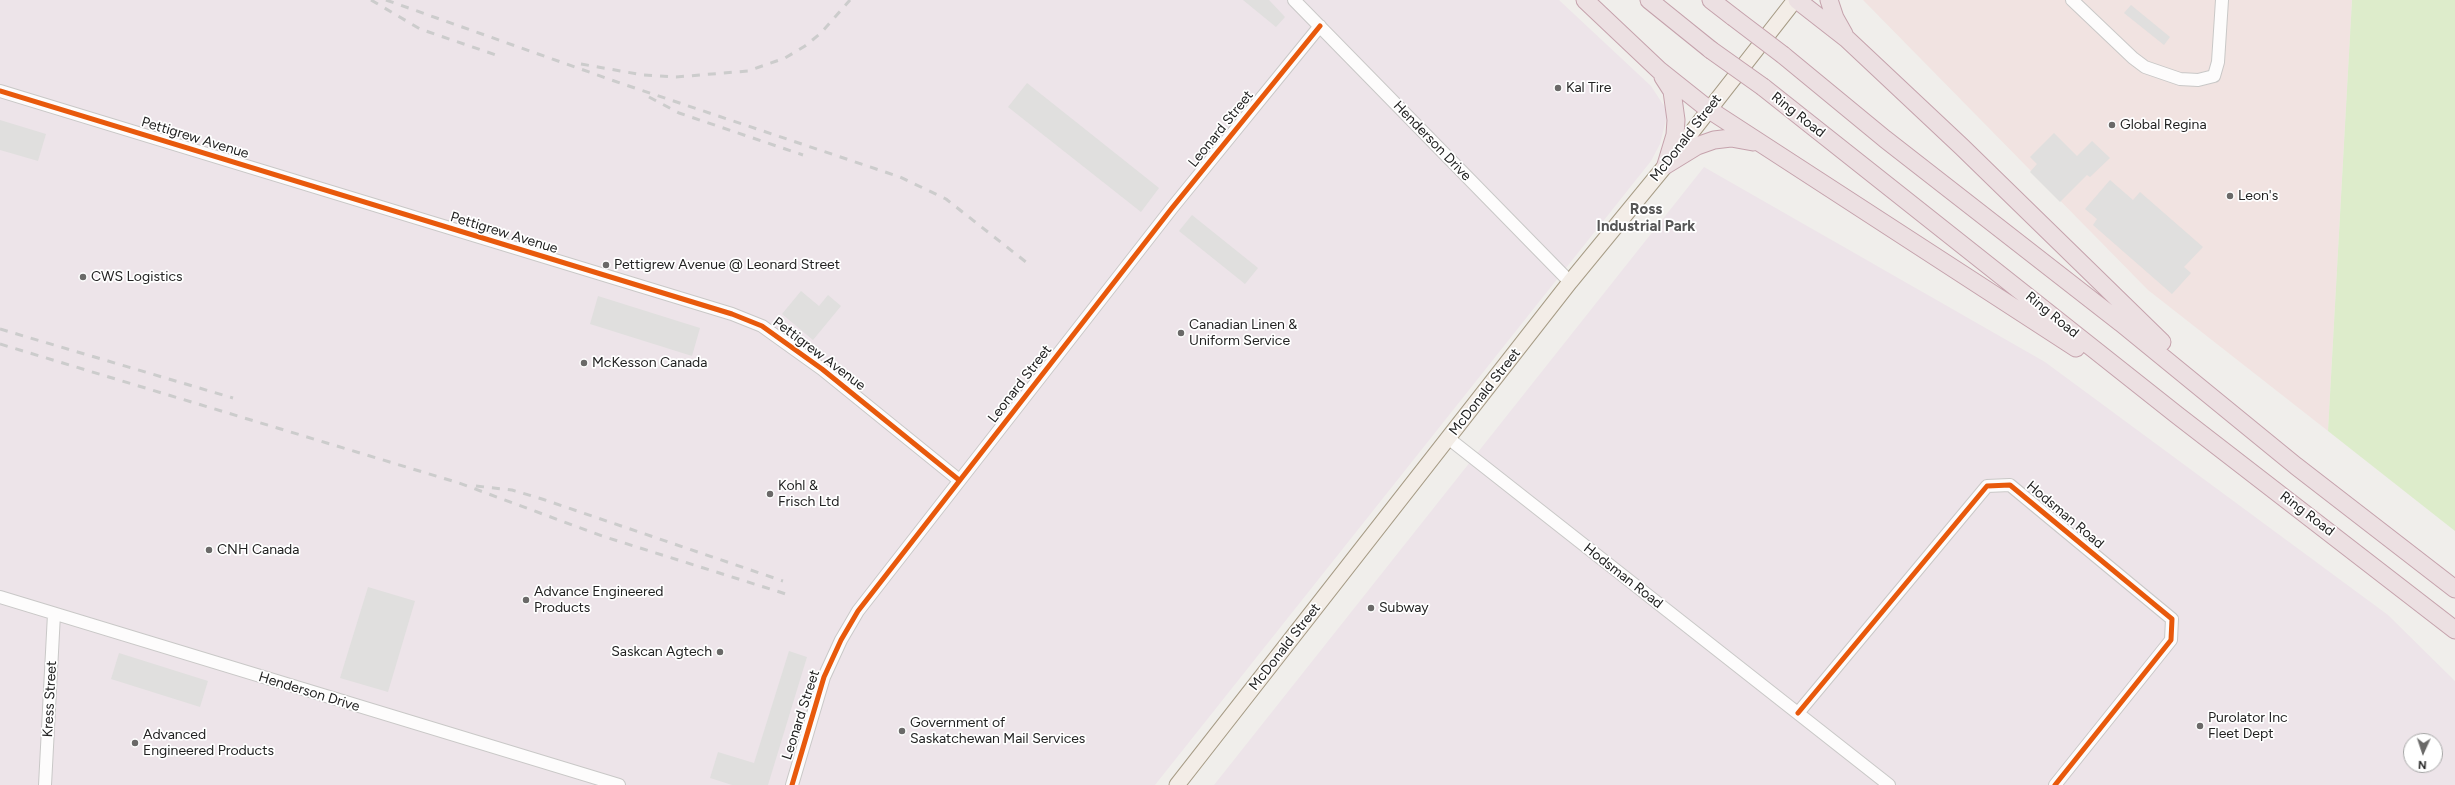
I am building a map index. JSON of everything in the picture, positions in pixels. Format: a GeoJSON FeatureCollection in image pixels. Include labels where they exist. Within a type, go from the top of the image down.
{"type":"FeatureCollection","features":[{"type":"Feature","properties":{"kind":"highway"},"geometry":{"type":"LineString","coordinates":[[1585,0],[1659,70],[1708,109],[1758,143],[2034,319],[2177,415]]}},
{"type":"Feature","properties":{"kind":"highway","name":"Ring Road"},"geometry":{"type":"LineString","coordinates":[[1649,0],[1762,87],[2177,415],[2455,630]]}},
{"type":"Feature","properties":{"kind":"highway"},"geometry":{"type":"LineString","coordinates":[[1711,0],[2121,323],[2296,466],[2455,589]]}},
{"type":"Feature","properties":{"kind":"highway"},"geometry":{"type":"LineString","coordinates":[[1796,0],[1848,39],[1962,147],[2146,328],[2296,466]]}},
{"type":"Feature","properties":{"kind":"highway"},"geometry":{"type":"LineString","coordinates":[[1829,0],[1835,18],[1848,39]]}},
{"type":"Feature","properties":{"kind":"highway"},"geometry":{"type":"LineString","coordinates":[[1659,70],[1672,91],[1675,104],[1675,135],[1666,165]]}},
{"type":"Feature","properties":{"kind":"highway"},"geometry":{"type":"LineString","coordinates":[[1666,165],[1697,146],[1714,140],[1731,138],[1758,143]]}},
{"type":"Feature","properties":{"kind":"main road","name":"McDonald Street"},"geometry":{"type":"LineString","coordinates":[[1177,785],[1570,282],[1666,165],[1708,109],[1796,0]]}},
{"type":"Feature","properties":{"kind":"street","name":"Henderson Drive"},"geometry":{"type":"LineString","coordinates":[[1294,0],[1570,282]]}},
{"type":"Feature","properties":{"kind":"street"},"geometry":{"type":"LineString","coordinates":[[2072,0],[2133,58],[2145,66],[2162,74],[2198,80],[2214,76],[2218,62],[2222,0]]}},
{"type":"Feature","properties":{"kind":"street","name":"Leonard Street"},"geometry":{"type":"LineString","coordinates":[[792,785],[824,677],[841,640],[858,611],[1172,208],[1320,26]]}},
{"type":"Feature","properties":{"kind":"street","name":"Pettigrew Avenue"},"geometry":{"type":"LineString","coordinates":[[0,92],[724,312],[762,326],[822,369],[959,480]]}},
{"type":"Feature","properties":{"kind":"street","name":"Hodsman Road"},"geometry":{"type":"LineString","coordinates":[[1448,438],[1889,785]]}},
{"type":"Feature","properties":{"kind":"street","name":"Hodsman Road"},"geometry":{"type":"LineString","coordinates":[[1798,714],[1987,486],[2010,485],[2172,619],[2171,640],[2054,785]]}},
{"type":"Feature","properties":{"kind":"street","name":"Henderson Drive"},"geometry":{"type":"LineString","coordinates":[[0,597],[620,785]]}},
{"type":"Feature","properties":{"kind":"street","name":"Kress Street"},"geometry":{"type":"LineString","coordinates":[[45,785],[54,614]]}},
{"type":"Feature","properties":{"kind":"shaded area"},"geometry":{"type":"Polygon","coordinates":[[[0,0],[1559,0],[1651,86],[1668,112],[1660,144],[1651,161],[1155,785],[0,785],[0,0]]]}},
{"type":"Feature","properties":{"kind":"shaded area"},"geometry":{"type":"Polygon","coordinates":[[[1243,0],[1269,0],[1285,17],[1276,27],[1243,0]]]}},
{"type":"Feature","properties":{"kind":"shaded area"},"geometry":{"type":"Polygon","coordinates":[[[1863,0],[2352,0],[2328,431],[2148,290],[1863,0]]]}},
{"type":"Feature","properties":{"kind":"shaded area"},"geometry":{"type":"Polygon","coordinates":[[[2131,5],[2170,37],[2164,45],[2124,13],[2131,5]]]}},
{"type":"Feature","properties":{"kind":"shaded area"},"geometry":{"type":"Polygon","coordinates":[[[1027,83],[1159,188],[1141,212],[1008,107],[1027,83]]]}},
{"type":"Feature","properties":{"kind":"shaded area"},"geometry":{"type":"Polygon","coordinates":[[[0,120],[46,134],[38,161],[0,150],[0,120]]]}},
{"type":"Feature","properties":{"kind":"shaded area"},"geometry":{"type":"Polygon","coordinates":[[[2054,133],[2077,156],[2092,141],[2110,158],[2090,177],[2087,175],[2060,202],[2030,172],[2037,164],[2030,157],[2054,133]]]}},
{"type":"Feature","properties":{"kind":"shaded area"},"geometry":{"type":"Polygon","coordinates":[[[1704,167],[2045,362],[2388,615],[2455,681],[2455,785],[1214,785],[1704,167]]]}},
{"type":"Feature","properties":{"kind":"shaded area"},"geometry":{"type":"Polygon","coordinates":[[[2110,180],[2133,200],[2140,192],[2203,247],[2184,267],[2191,273],[2172,294],[2093,225],[2097,219],[2085,209],[2110,180]]]}},
{"type":"Feature","properties":{"kind":"shaded area"},"geometry":{"type":"Polygon","coordinates":[[[1192,215],[1258,268],[1245,284],[1179,231],[1192,215]]]}},
{"type":"Feature","properties":{"kind":"shaded area"},"geometry":{"type":"Polygon","coordinates":[[[801,291],[819,306],[828,295],[841,306],[813,340],[782,314],[801,291]]]}},
{"type":"Feature","properties":{"kind":"shaded area"},"geometry":{"type":"Polygon","coordinates":[[[598,296],[700,328],[692,356],[590,324],[598,296]]]}},
{"type":"Feature","properties":{"kind":"shaded area"},"geometry":{"type":"Polygon","coordinates":[[[368,587],[415,601],[388,692],[340,678],[368,587]]]}},
{"type":"Feature","properties":{"kind":"shaded area"},"geometry":{"type":"Polygon","coordinates":[[[789,651],[807,657],[768,785],[732,785],[710,778],[718,752],[754,763],[789,651]]]}},
{"type":"Feature","properties":{"kind":"shaded area"},"geometry":{"type":"Polygon","coordinates":[[[119,653],[208,681],[200,707],[111,679],[119,653]]]}},
{"type":"Feature","properties":{"kind":"green space"},"geometry":{"type":"Polygon","coordinates":[[[2352,0],[2455,0],[2455,531],[2328,431],[2352,0]]]}},
{"type":"Feature","properties":{"kind":"railway"},"geometry":{"type":"LineString","coordinates":[[371,0],[420,29],[499,56]]}},
{"type":"Feature","properties":{"kind":"railway"},"geometry":{"type":"LineString","coordinates":[[386,0],[620,83],[900,177],[946,199],[1031,266]]}},
{"type":"Feature","properties":{"kind":"railway"},"geometry":{"type":"LineString","coordinates":[[581,64],[643,75],[676,77],[748,71],[785,58],[805,46],[821,33],[850,0]]}},
{"type":"Feature","properties":{"kind":"railway"},"geometry":{"type":"LineString","coordinates":[[649,97],[679,113],[803,155]]}},
{"type":"Feature","properties":{"kind":"railway"},"geometry":{"type":"LineString","coordinates":[[0,329],[233,398]]}},
{"type":"Feature","properties":{"kind":"railway"},"geometry":{"type":"LineString","coordinates":[[0,344],[459,483],[602,536],[786,594]]}},
{"type":"Feature","properties":{"kind":"railway"},"geometry":{"type":"LineString","coordinates":[[476,486],[512,490],[542,499],[783,581]]}},
{"type":"Feature","properties":{"kind":"cycle path"},"geometry":{"type":"LineString","coordinates":[[792,785],[824,677],[841,640],[858,611],[1172,208],[1320,26]]}},
{"type":"Feature","properties":{"kind":"cycle path"},"geometry":{"type":"LineString","coordinates":[[0,91],[732,314],[762,326],[822,369],[959,480]]}},
{"type":"Feature","properties":{"kind":"cycle path"},"geometry":{"type":"LineString","coordinates":[[1798,713],[1987,486],[2010,485],[2172,619],[2171,640],[2055,785]]}},
{"type":"Feature","properties":{"kind":"place","name":"Kal Tire"},"geometry":{"type":"Point","coordinates":[1558,88]}},
{"type":"Feature","properties":{"kind":"place","name":"Global Regina"},"geometry":{"type":"Point","coordinates":[2112,125]}},
{"type":"Feature","properties":{"kind":"place","name":"Leon's"},"geometry":{"type":"Point","coordinates":[2230,196]}},
{"type":"Feature","properties":{"kind":"place","name":"Pettigrew Avenue @ Leonard Street"},"geometry":{"type":"Point","coordinates":[606,265]}},
{"type":"Feature","properties":{"kind":"place","name":"CWS Logistics"},"geometry":{"type":"Point","coordinates":[83,277]}},
{"type":"Feature","properties":{"kind":"place","name":"Canadian Linen & Uniform Service"},"geometry":{"type":"Point","coordinates":[1181,333]}},
{"type":"Feature","properties":{"kind":"place","name":"McKesson Canada"},"geometry":{"type":"Point","coordinates":[584,363]}},
{"type":"Feature","properties":{"kind":"place","name":"Kohl & Frisch Ltd"},"geometry":{"type":"Point","coordinates":[770,494]}},
{"type":"Feature","properties":{"kind":"place","name":"CNH Canada"},"geometry":{"type":"Point","coordinates":[209,550]}},
{"type":"Feature","properties":{"kind":"place","name":"Advance Engineered Products"},"geometry":{"type":"Point","coordinates":[526,600]}},
{"type":"Feature","properties":{"kind":"place","name":"Subway"},"geometry":{"type":"Point","coordinates":[1371,608]}},
{"type":"Feature","properties":{"kind":"place","name":"Saskcan Agtech"},"geometry":{"type":"Point","coordinates":[720,652]}},
{"type":"Feature","properties":{"kind":"place","name":"Purolator Inc Fleet Dept"},"geometry":{"type":"Point","coordinates":[2200,726]}},
{"type":"Feature","properties":{"kind":"place","name":"Government of Saskatchewan Mail Services"},"geometry":{"type":"Point","coordinates":[902,731]}},
{"type":"Feature","properties":{"kind":"place","name":"Advanced Engineered Products"},"geometry":{"type":"Point","coordinates":[135,743]}},
{"type":"Feature","properties":{"kind":"district","name":"Ross Industrial Park"},"geometry":{"type":"Point","coordinates":[1646,218]}}]}
